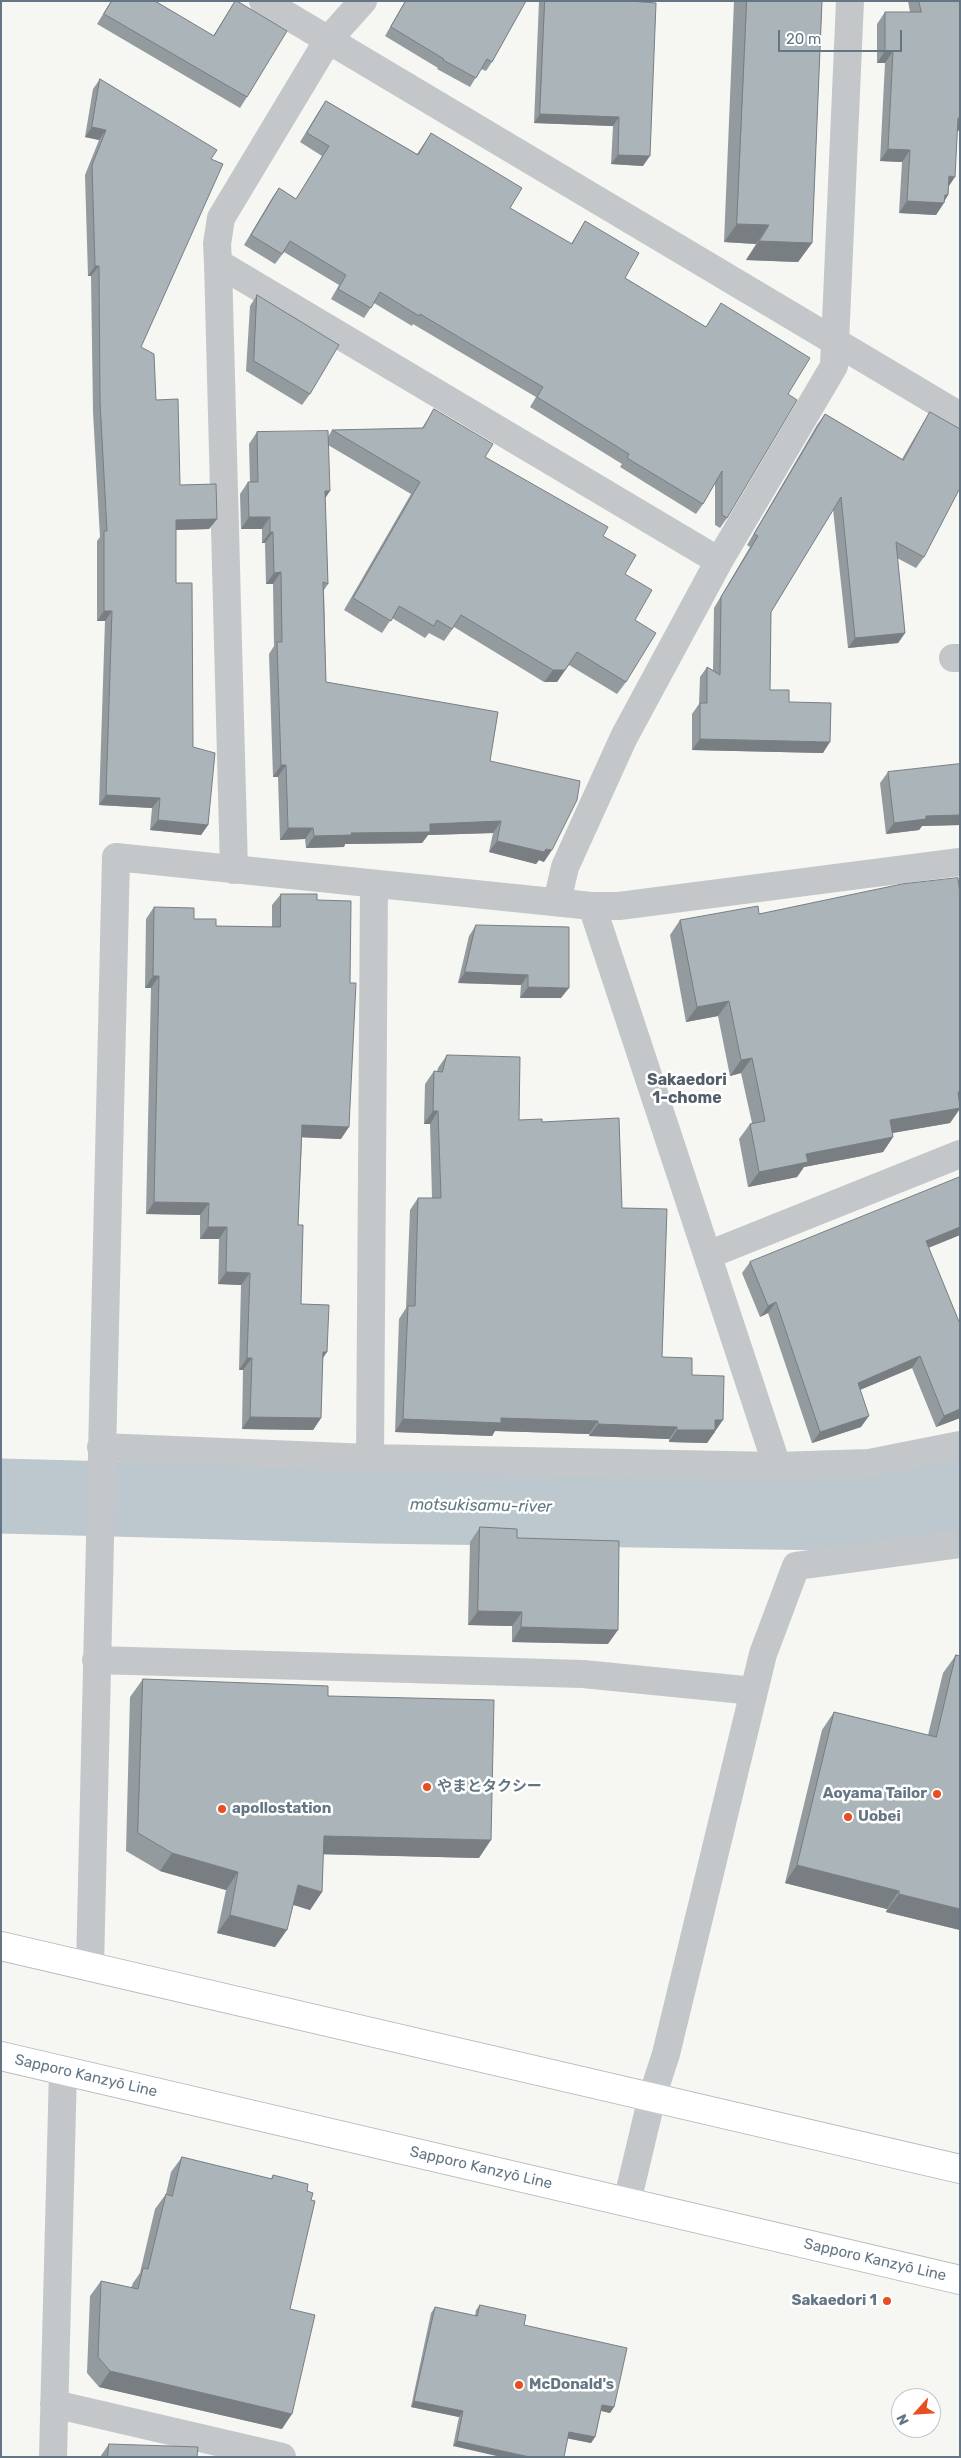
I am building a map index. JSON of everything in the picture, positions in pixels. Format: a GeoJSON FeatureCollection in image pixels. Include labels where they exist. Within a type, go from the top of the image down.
{"type":"FeatureCollection","features":[{"type":"Feature","properties":{"kind":"main road"},"geometry":{"type":"LineString","coordinates":[[1,1946],[960,2169]]}},
{"type":"Feature","properties":{"kind":"main road","name":"Sapporo Kanzyō Line"},"geometry":{"type":"LineString","coordinates":[[1,2056],[960,2280]]}},
{"type":"Feature","properties":{"kind":"street"},"geometry":{"type":"LineString","coordinates":[[263,1],[836,344],[960,416]]}},
{"type":"Feature","properties":{"kind":"street"},"geometry":{"type":"LineString","coordinates":[[234,870],[217,244],[221,218],[328,40],[364,1]]}},
{"type":"Feature","properties":{"kind":"street"},"geometry":{"type":"LineString","coordinates":[[557,902],[565,867],[624,737],[719,561],[834,366],[850,1]]}},
{"type":"Feature","properties":{"kind":"street"},"geometry":{"type":"LineString","coordinates":[[218,262],[719,561]]}},
{"type":"Feature","properties":{"kind":"street"},"geometry":{"type":"LineString","coordinates":[[90,1967],[116,857],[592,906],[619,906],[960,862]]}},
{"type":"Feature","properties":{"kind":"street"},"geometry":{"type":"LineString","coordinates":[[370,1458],[374,885]]}},
{"type":"Feature","properties":{"kind":"street"},"geometry":{"type":"LineString","coordinates":[[592,906],[777,1466]]}},
{"type":"Feature","properties":{"kind":"street"},"geometry":{"type":"LineString","coordinates":[[708,1255],[960,1154]]}},
{"type":"Feature","properties":{"kind":"street"},"geometry":{"type":"LineString","coordinates":[[101,1459],[370,1458],[777,1466],[869,1463],[960,1445]]}},
{"type":"Feature","properties":{"kind":"street"},"geometry":{"type":"LineString","coordinates":[[627,2202],[652,2097],[666,2054],[754,1691],[764,1654],[796,1566],[960,1544]]}},
{"type":"Feature","properties":{"kind":"street"},"geometry":{"type":"LineString","coordinates":[[96,1660],[583,1674],[754,1691]]}},
{"type":"Feature","properties":{"kind":"street"},"geometry":{"type":"LineString","coordinates":[[53,2457],[63,2070]]}},
{"type":"Feature","properties":{"kind":"street"},"geometry":{"type":"LineString","coordinates":[[54,2404],[282,2457]]}},
{"type":"Feature","properties":{"kind":"building"},"geometry":{"type":"Polygon","coordinates":[[[112,1],[155,1],[214,36],[235,1],[237,1],[287,31],[247,97],[104,14],[112,1]]]}},
{"type":"Feature","properties":{"kind":"building"},"geometry":{"type":"Polygon","coordinates":[[[406,1],[526,1],[492,62],[487,59],[476,78],[443,60],[391,27],[406,1]]]}},
{"type":"Feature","properties":{"kind":"building"},"geometry":{"type":"Polygon","coordinates":[[[545,1],[630,1],[656,3],[650,156],[618,155],[619,117],[540,114],[545,1]]]}},
{"type":"Feature","properties":{"kind":"building"},"geometry":{"type":"Polygon","coordinates":[[[747,1],[822,1],[812,243],[759,241],[769,225],[737,224],[747,1]]]}},
{"type":"Feature","properties":{"kind":"building"},"geometry":{"type":"Polygon","coordinates":[[[919,1],[960,1],[960,118],[958,118],[955,177],[949,176],[948,195],[945,195],[944,203],[907,201],[910,150],[888,149],[893,51],[885,51],[885,12],[921,12],[919,1]]]}},
{"type":"Feature","properties":{"kind":"building"},"geometry":{"type":"Polygon","coordinates":[[[100,79],[217,150],[211,159],[223,164],[141,347],[154,354],[156,400],[178,399],[180,485],[216,484],[217,519],[176,520],[176,583],[192,583],[193,747],[215,753],[208,825],[158,820],[160,798],[106,795],[112,611],[104,611],[104,531],[107,531],[100,402],[99,266],[95,266],[92,165],[106,130],[92,127],[100,79]]]}},
{"type":"Feature","properties":{"kind":"building"},"geometry":{"type":"Polygon","coordinates":[[[326,101],[418,155],[431,133],[522,188],[510,208],[572,244],[585,221],[639,253],[625,278],[706,327],[721,303],[810,358],[788,394],[797,400],[727,518],[722,515],[722,471],[703,504],[627,458],[629,454],[537,397],[543,387],[380,292],[371,308],[338,289],[346,275],[290,241],[282,254],[251,235],[279,188],[296,199],[329,146],[307,133],[326,101]]]}},
{"type":"Feature","properties":{"kind":"building"},"geometry":{"type":"Polygon","coordinates":[[[257,295],[339,345],[310,394],[254,361],[257,295]]]}},
{"type":"Feature","properties":{"kind":"building"},"geometry":{"type":"Polygon","coordinates":[[[434,409],[493,444],[485,457],[608,527],[603,536],[636,555],[625,574],[652,590],[635,620],[656,633],[626,682],[577,652],[565,670],[553,670],[461,615],[452,629],[437,620],[434,626],[399,606],[391,621],[353,598],[420,482],[332,430],[423,428],[434,409]]]}},
{"type":"Feature","properties":{"kind":"building"},"geometry":{"type":"Polygon","coordinates":[[[930,412],[960,429],[960,488],[924,557],[896,542],[905,633],[855,638],[841,497],[771,612],[770,690],[789,690],[789,702],[831,703],[830,742],[700,739],[700,703],[707,703],[707,667],[720,675],[721,597],[758,536],[754,534],[825,414],[903,460],[930,412]]]}},
{"type":"Feature","properties":{"kind":"building"},"geometry":{"type":"Polygon","coordinates":[[[328,431],[330,491],[325,491],[328,584],[323,582],[326,682],[498,712],[490,761],[580,781],[577,800],[552,850],[546,849],[544,852],[497,841],[501,821],[430,824],[430,832],[351,833],[352,835],[314,836],[313,828],[288,828],[286,765],[281,765],[277,642],[282,642],[281,572],[274,573],[273,532],[270,532],[270,517],[249,517],[248,482],[258,482],[257,432],[328,431]]]}},
{"type":"Feature","properties":{"kind":"building"},"geometry":{"type":"Polygon","coordinates":[[[960,764],[960,815],[926,816],[926,819],[894,823],[888,772],[960,764]]]}},
{"type":"Feature","properties":{"kind":"building"},"geometry":{"type":"Polygon","coordinates":[[[958,878],[960,894],[960,1092],[958,1092],[960,1108],[890,1120],[893,1137],[806,1154],[808,1162],[759,1172],[750,1124],[765,1121],[752,1058],[741,1060],[729,1001],[697,1007],[680,920],[758,906],[759,914],[902,884],[958,878]]]}},
{"type":"Feature","properties":{"kind":"building"},"geometry":{"type":"Polygon","coordinates":[[[281,894],[317,894],[317,900],[351,901],[350,983],[356,983],[349,1127],[302,1125],[298,1225],[303,1225],[301,1304],[329,1305],[327,1352],[323,1352],[321,1418],[250,1417],[252,1358],[247,1358],[250,1273],[226,1272],[227,1227],[208,1227],[209,1203],[154,1202],[159,976],[153,976],[154,907],[194,908],[194,919],[216,919],[216,926],[280,927],[281,894]]]}},
{"type":"Feature","properties":{"kind":"building"},"geometry":{"type":"Polygon","coordinates":[[[476,925],[569,927],[569,988],[528,987],[528,975],[465,972],[476,925]]]}},
{"type":"Feature","properties":{"kind":"building"},"geometry":{"type":"Polygon","coordinates":[[[447,1055],[520,1057],[519,1120],[542,1119],[542,1122],[619,1118],[622,1208],[667,1209],[662,1357],[692,1358],[692,1375],[724,1376],[723,1420],[715,1420],[715,1430],[677,1430],[677,1427],[598,1424],[598,1421],[501,1418],[501,1423],[403,1419],[408,1306],[415,1306],[418,1198],[441,1198],[438,1111],[433,1111],[434,1071],[442,1072],[447,1055]]]}},
{"type":"Feature","properties":{"kind":"building"},"geometry":{"type":"Polygon","coordinates":[[[960,1177],[960,1227],[926,1241],[960,1324],[960,1409],[944,1416],[920,1356],[858,1383],[869,1416],[820,1432],[776,1302],[768,1306],[750,1262],[960,1177]]]}},
{"type":"Feature","properties":{"kind":"building"},"geometry":{"type":"Polygon","coordinates":[[[480,1527],[517,1529],[517,1538],[619,1541],[618,1630],[521,1627],[522,1612],[478,1611],[480,1527]]]}},
{"type":"Feature","properties":{"kind":"building"},"geometry":{"type":"Polygon","coordinates":[[[956,1655],[960,1656],[960,1909],[797,1865],[834,1712],[936,1737],[956,1655]]]}},
{"type":"Feature","properties":{"kind":"building"},"geometry":{"type":"Polygon","coordinates":[[[143,1679],[328,1686],[328,1696],[494,1700],[491,1840],[324,1836],[322,1892],[298,1885],[287,1930],[230,1915],[238,1872],[172,1853],[138,1833],[143,1679]]]}},
{"type":"Feature","properties":{"kind":"building"},"geometry":{"type":"Polygon","coordinates":[[[182,2157],[272,2179],[273,2175],[308,2184],[307,2191],[313,2193],[311,2200],[315,2201],[290,2309],[315,2315],[292,2414],[110,2371],[98,2357],[101,2281],[138,2289],[143,2268],[148,2269],[166,2194],[172,2196],[182,2157]]]}},
{"type":"Feature","properties":{"kind":"building"},"geometry":{"type":"Polygon","coordinates":[[[480,2305],[526,2315],[524,2325],[627,2348],[614,2407],[602,2405],[595,2437],[569,2432],[564,2457],[530,2457],[457,2441],[463,2411],[414,2401],[435,2307],[477,2316],[480,2305]]]}},
{"type":"Feature","properties":{"kind":"building"},"geometry":{"type":"Polygon","coordinates":[[[109,2444],[198,2447],[197,2457],[108,2457],[109,2444]]]}},
{"type":"Feature","properties":{"kind":"waterway","name":"motsukisamu-river"},"geometry":{"type":"LineString","coordinates":[[1,1496],[375,1506],[834,1513],[908,1505],[960,1496]]}},
{"type":"Feature","properties":{"kind":"place","name":"やまとタクシー"},"geometry":{"type":"Point","coordinates":[427,1787]}},
{"type":"Feature","properties":{"kind":"place","name":"Aoyama Tailor"},"geometry":{"type":"Point","coordinates":[937,1794]}},
{"type":"Feature","properties":{"kind":"place","name":"apollostation"},"geometry":{"type":"Point","coordinates":[222,1809]}},
{"type":"Feature","properties":{"kind":"place","name":"Uobei"},"geometry":{"type":"Point","coordinates":[848,1817]}},
{"type":"Feature","properties":{"kind":"place","name":"Sakaedori 1"},"geometry":{"type":"Point","coordinates":[887,2301]}},
{"type":"Feature","properties":{"kind":"place","name":"McDonald's"},"geometry":{"type":"Point","coordinates":[519,2385]}},
{"type":"Feature","properties":{"kind":"district","name":"Sakaedori 1-chome"},"geometry":{"type":"Point","coordinates":[687,1089]}}]}
